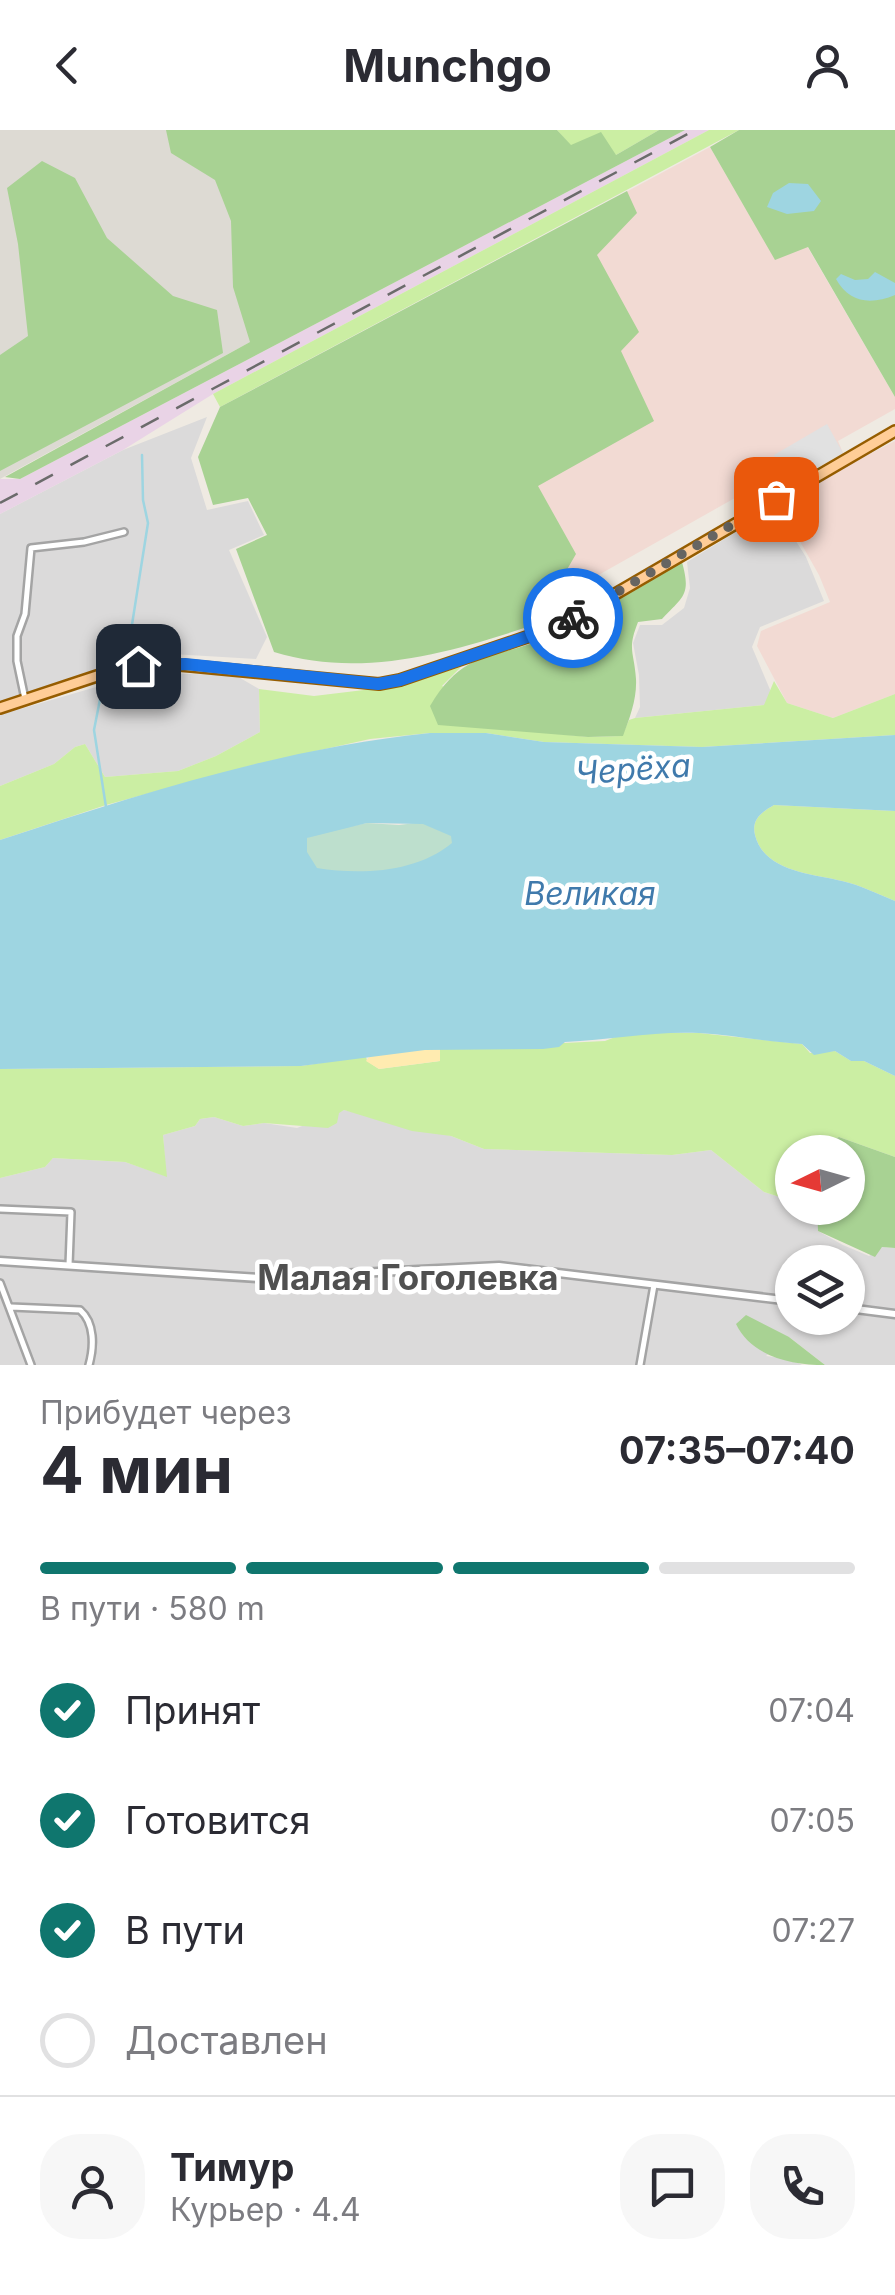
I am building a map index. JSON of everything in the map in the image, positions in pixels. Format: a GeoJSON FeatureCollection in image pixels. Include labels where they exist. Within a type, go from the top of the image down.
{"type":"FeatureCollection","features":[{"type":"Feature","properties":{"kind":"main road"},"geometry":{"type":"LineString","coordinates":[[0,708],[109,672],[159,663],[378,684],[400,680],[562,625],[895,431]]}},
{"type":"Feature","properties":{"kind":"street"},"geometry":{"type":"LineString","coordinates":[[25,699],[17,661],[17,636],[25,614],[31,548],[84,542],[124,532]]}},
{"type":"Feature","properties":{"kind":"street"},"geometry":{"type":"LineString","coordinates":[[0,1208],[71,1212],[68,1265]]}},
{"type":"Feature","properties":{"kind":"street"},"geometry":{"type":"LineString","coordinates":[[0,1261],[258,1278],[499,1266],[775,1299]]}},
{"type":"Feature","properties":{"kind":"street"},"geometry":{"type":"LineString","coordinates":[[0,1283],[31,1365]]}},
{"type":"Feature","properties":{"kind":"street"},"geometry":{"type":"LineString","coordinates":[[640,1365],[654,1285]]}},
{"type":"Feature","properties":{"kind":"street"},"geometry":{"type":"LineString","coordinates":[[11,1308],[80,1310],[86,1314],[92,1337],[90,1365]]}},
{"type":"Feature","properties":{"kind":"street"},"geometry":{"type":"LineString","coordinates":[[865,1310],[895,1314]]}},
{"type":"Feature","properties":{"kind":"shaded area"},"geometry":{"type":"Polygon","coordinates":[[[0,130],[265,130],[263,335],[0,479],[0,130]]]}},
{"type":"Feature","properties":{"kind":"shaded area"},"geometry":{"type":"Polygon","coordinates":[[[685,130],[709,130],[213,394],[123,450],[0,514],[0,479],[20,479],[685,130]]]}},
{"type":"Feature","properties":{"kind":"shaded area"},"geometry":{"type":"Polygon","coordinates":[[[710,147],[775,259],[807,246],[895,397],[895,409],[838,441],[843,453],[773,493],[765,481],[579,586],[565,574],[391,318],[710,147]]]}},
{"type":"Feature","properties":{"kind":"shaded area"},"geometry":{"type":"Polygon","coordinates":[[[207,417],[191,458],[207,510],[248,501],[264,535],[229,550],[267,637],[256,659],[155,653],[0,702],[0,514],[123,450],[207,417]]]}},
{"type":"Feature","properties":{"kind":"shaded area"},"geometry":{"type":"Polygon","coordinates":[[[827,424],[843,453],[773,493],[766,480],[783,470],[774,455],[827,424]]]}},
{"type":"Feature","properties":{"kind":"shaded area"},"geometry":{"type":"Polygon","coordinates":[[[895,441],[895,694],[833,718],[787,703],[757,646],[761,631],[830,602],[777,501],[895,441]]]}},
{"type":"Feature","properties":{"kind":"shaded area"},"geometry":{"type":"Polygon","coordinates":[[[775,508],[806,557],[824,601],[760,627],[752,647],[771,692],[765,705],[635,718],[640,707],[633,643],[640,625],[662,625],[684,608],[690,588],[687,562],[775,508]]]}},
{"type":"Feature","properties":{"kind":"shaded area"},"geometry":{"type":"Polygon","coordinates":[[[144,673],[235,675],[259,689],[260,732],[178,771],[105,777],[85,744],[54,764],[0,786],[0,715],[144,673]]]}},
{"type":"Feature","properties":{"kind":"shaded area"},"geometry":{"type":"Polygon","coordinates":[[[344,1110],[451,1136],[484,1149],[672,1155],[711,1150],[764,1192],[775,1196],[775,1225],[818,1225],[818,1231],[843,1245],[775,1245],[775,1335],[865,1335],[865,1254],[869,1256],[882,1247],[895,1248],[895,1365],[825,1365],[789,1337],[766,1356],[791,1359],[802,1365],[0,1365],[0,1178],[45,1167],[53,1158],[125,1162],[166,1176],[163,1135],[214,1117],[243,1126],[264,1123],[297,1128],[344,1110]]]}},
{"type":"Feature","properties":{"kind":"green space"},"geometry":{"type":"Polygon","coordinates":[[[166,130],[557,130],[571,145],[601,132],[616,155],[659,130],[685,130],[20,479],[5,477],[250,342],[233,287],[231,221],[215,180],[171,153],[166,130]]]}},
{"type":"Feature","properties":{"kind":"green space"},"geometry":{"type":"Polygon","coordinates":[[[557,130],[659,130],[616,155],[570,145],[557,130]]]}},
{"type":"Feature","properties":{"kind":"green space"},"geometry":{"type":"Polygon","coordinates":[[[709,130],[739,130],[220,407],[213,394],[709,130]]]}},
{"type":"Feature","properties":{"kind":"green space"},"geometry":{"type":"Polygon","coordinates":[[[739,130],[895,130],[895,397],[808,247],[775,260],[710,147],[739,130]]]}},
{"type":"Feature","properties":{"kind":"green space"},"geometry":{"type":"Polygon","coordinates":[[[42,161],[75,178],[107,238],[173,296],[217,310],[223,353],[0,471],[0,355],[28,336],[18,244],[7,188],[42,161]]]}},
{"type":"Feature","properties":{"kind":"green space"},"geometry":{"type":"Polygon","coordinates":[[[627,191],[637,213],[597,255],[639,332],[621,351],[654,421],[538,486],[576,554],[565,573],[579,586],[563,615],[457,648],[384,662],[310,660],[274,652],[236,549],[267,535],[248,498],[213,505],[198,457],[220,407],[627,191]]]}},
{"type":"Feature","properties":{"kind":"green space"},"geometry":{"type":"Polygon","coordinates":[[[682,562],[686,582],[680,600],[662,619],[638,622],[632,645],[635,694],[623,736],[588,737],[438,725],[430,706],[444,686],[471,663],[553,634],[682,562]]]}},
{"type":"Feature","properties":{"kind":"green space"},"geometry":{"type":"Polygon","coordinates":[[[461,667],[442,686],[530,731],[622,736],[629,720],[635,718],[764,705],[774,681],[787,703],[833,718],[895,694],[895,735],[702,747],[544,742],[486,733],[370,739],[253,765],[106,805],[0,840],[0,786],[54,764],[75,747],[85,744],[105,777],[178,771],[260,732],[259,689],[314,696],[397,686],[461,667]]]}},
{"type":"Feature","properties":{"kind":"green space"},"geometry":{"type":"Polygon","coordinates":[[[774,805],[895,811],[895,901],[849,883],[791,869],[768,857],[755,835],[755,825],[762,813],[774,805]]]}},
{"type":"Feature","properties":{"kind":"green space"},"geometry":{"type":"Polygon","coordinates":[[[423,822],[462,837],[420,869],[166,887],[323,832],[367,823],[423,822]]]}},
{"type":"Feature","properties":{"kind":"green space"},"geometry":{"type":"Polygon","coordinates":[[[699,1033],[802,1044],[810,1053],[835,1051],[851,1061],[864,1061],[895,1076],[895,1157],[865,1146],[865,1135],[775,1135],[775,1196],[764,1192],[711,1150],[672,1155],[484,1149],[451,1136],[412,1131],[344,1110],[337,1123],[328,1128],[264,1123],[243,1126],[214,1117],[200,1119],[195,1126],[163,1135],[167,1177],[125,1162],[53,1158],[45,1167],[0,1178],[0,1069],[301,1066],[366,1056],[379,1069],[440,1061],[440,1049],[605,1041],[623,1034],[699,1033]]]}},
{"type":"Feature","properties":{"kind":"green space"},"geometry":{"type":"Polygon","coordinates":[[[865,1146],[895,1157],[895,1248],[882,1247],[875,1257],[865,1252],[865,1245],[849,1245],[818,1231],[818,1225],[865,1225],[865,1146]]]}},
{"type":"Feature","properties":{"kind":"green space"},"geometry":{"type":"Polygon","coordinates":[[[746,1315],[775,1330],[775,1335],[789,1337],[825,1365],[774,1357],[752,1344],[736,1324],[746,1315]]]}},
{"type":"Feature","properties":{"kind":"sand"},"geometry":{"type":"Polygon","coordinates":[[[440,1047],[440,1061],[379,1069],[366,1061],[372,1053],[440,1047]]]}},
{"type":"Feature","properties":{"kind":"water"},"geometry":{"type":"Polygon","coordinates":[[[789,183],[808,184],[821,201],[814,211],[787,214],[767,207],[773,193],[789,183]]]}},
{"type":"Feature","properties":{"kind":"water"},"geometry":{"type":"Polygon","coordinates":[[[875,272],[895,283],[895,295],[861,300],[847,293],[836,279],[841,274],[855,280],[868,279],[875,272]]]}},
{"type":"Feature","properties":{"kind":"water","name":"Великая"},"geometry":{"type":"Polygon","coordinates":[[[430,733],[486,733],[544,742],[702,747],[895,735],[895,811],[774,805],[758,817],[754,829],[760,847],[779,864],[855,885],[895,901],[895,1076],[864,1061],[851,1061],[835,1051],[814,1055],[802,1044],[682,1033],[565,1042],[543,1049],[425,1050],[301,1066],[0,1069],[0,840],[212,775],[375,740],[430,733]],[[367,823],[307,838],[307,852],[317,868],[369,871],[405,866],[452,843],[451,836],[423,824],[367,823]]]}},
{"type":"Feature","properties":{"kind":"waterway"},"geometry":{"type":"LineString","coordinates":[[128,650],[148,523],[142,455]]}},
{"type":"Feature","properties":{"kind":"waterway"},"geometry":{"type":"LineString","coordinates":[[106,807],[94,730],[103,684],[128,675]]}},
{"type":"Feature","properties":{"kind":"railway"},"geometry":{"type":"LineString","coordinates":[[0,503],[695,130]]}},
{"type":"Feature","properties":{"kind":"way so far"},"geometry":{"type":"LineString","coordinates":[[573,618],[776,499]]}},
{"type":"Feature","properties":{"kind":"district","name":"Малая Гоголевка"},"geometry":{"type":"Point","coordinates":[408,1277]}},
{"type":"Feature","properties":{"kind":"route"},"geometry":{"type":"LineString","coordinates":[[138,666],[185,664],[378,684],[400,680],[573,618]]}},
{"type":"Feature","properties":{"kind":"water label","name":"Черёха"},"geometry":{"type":"Point","coordinates":[633,769]}}]}
